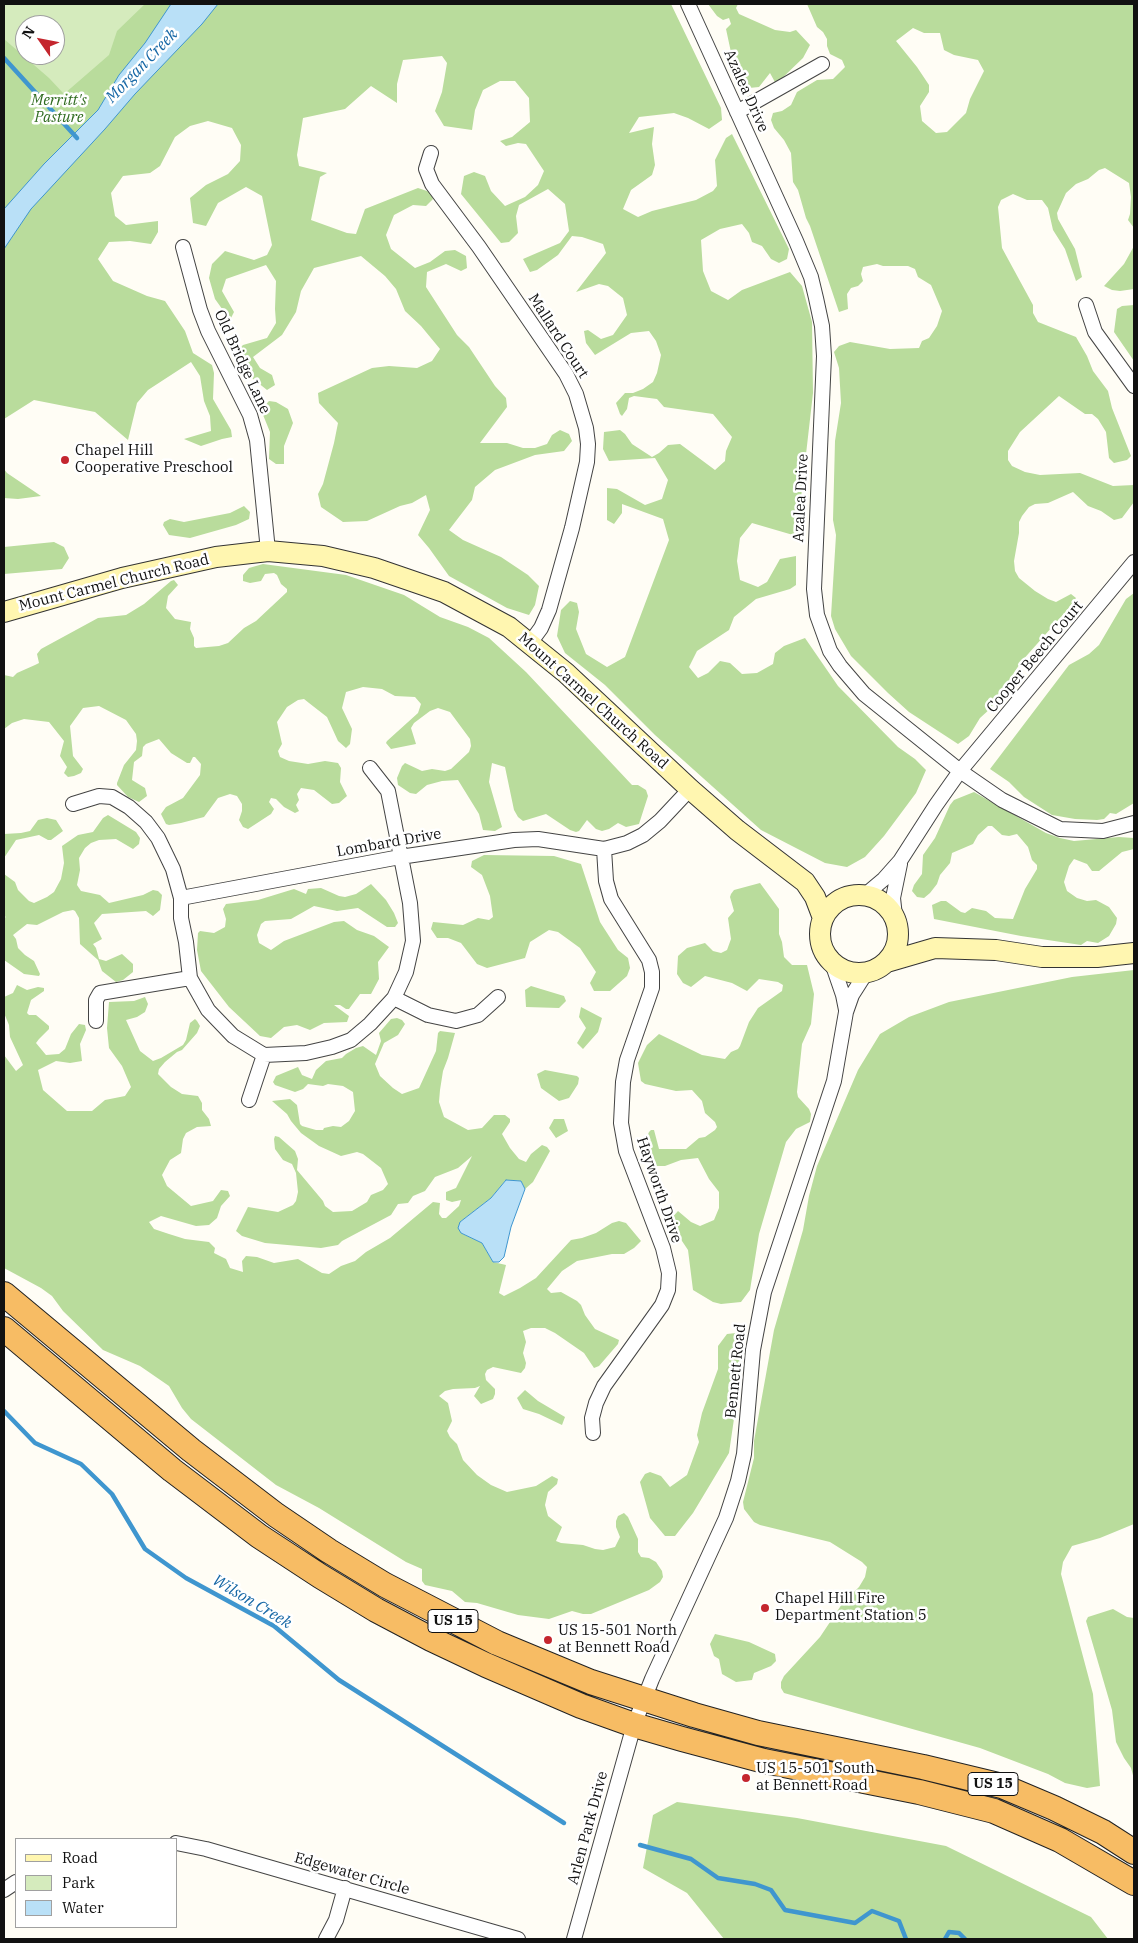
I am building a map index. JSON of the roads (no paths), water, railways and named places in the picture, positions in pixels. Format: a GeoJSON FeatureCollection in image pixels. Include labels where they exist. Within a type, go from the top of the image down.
{"type":"FeatureCollection","features":[{"type":"Feature","properties":{"kind":"highway","name":"US 15"},"geometry":{"type":"LineString","coordinates":[[4,1294],[191,1450],[276,1515],[385,1585],[497,1643],[591,1682],[643,1700],[758,1733],[922,1767],[1002,1786],[1095,1828],[1134,1852]]}},
{"type":"Feature","properties":{"kind":"highway","name":"US 15"},"geometry":{"type":"LineString","coordinates":[[4,1329],[172,1470],[259,1536],[376,1610],[486,1665],[581,1706],[682,1740],[764,1760],[919,1792],[994,1811],[1060,1840],[1134,1884]]}},
{"type":"Feature","properties":{"kind":"main road","name":"Mount Carmel Church Road"},"geometry":{"type":"LineString","coordinates":[[4,612],[122,578],[216,557],[268,551],[323,556],[410,579],[462,601],[509,627],[530,642],[566,673],[690,789],[737,830],[805,882],[837,893],[859,895]]}},
{"type":"Feature","properties":{"kind":"main road","name":"Mount Carmel Church Road"},"geometry":{"type":"LineString","coordinates":[[805,882],[815,897],[823,918]]}},
{"type":"Feature","properties":{"kind":"main road"},"geometry":{"type":"LineString","coordinates":[[896,922],[898,940],[894,952],[887,962],[878,969],[854,974],[842,970],[824,954],[820,942],[823,918],[830,907],[840,899],[859,895],[877,899],[887,906],[896,922],[908,936],[935,948]]}},
{"type":"Feature","properties":{"kind":"main road"},"geometry":{"type":"LineString","coordinates":[[887,962],[935,948],[996,950],[1042,956],[1097,957],[1134,953]]}},
{"type":"Feature","properties":{"kind":"street","name":"Azalea Drive"},"geometry":{"type":"LineString","coordinates":[[688,4],[811,277],[822,326],[824,356],[814,589],[818,616],[824,635],[840,666],[864,694],[960,771],[1002,800],[1060,829],[1103,831],[1134,823]]}},
{"type":"Feature","properties":{"kind":"street"},"geometry":{"type":"LineString","coordinates":[[737,112],[822,64]]}},
{"type":"Feature","properties":{"kind":"street","name":"Mallard Court"},"geometry":{"type":"LineString","coordinates":[[431,153],[426,169],[432,184],[480,247],[566,374],[576,394],[586,428],[588,444],[587,462],[572,528],[549,610],[541,628],[530,642]]}},
{"type":"Feature","properties":{"kind":"street","name":"Old Bridge Lane"},"geometry":{"type":"LineString","coordinates":[[183,247],[200,310],[208,331],[250,415],[257,440],[268,551]]}},
{"type":"Feature","properties":{"kind":"street"},"geometry":{"type":"LineString","coordinates":[[1086,305],[1095,332],[1134,386]]}},
{"type":"Feature","properties":{"kind":"street","name":"Cooper Beech Court"},"geometry":{"type":"LineString","coordinates":[[960,771],[1134,562]]}},
{"type":"Feature","properties":{"kind":"street"},"geometry":{"type":"LineString","coordinates":[[73,804],[99,796],[112,797],[129,807],[146,822],[158,838],[173,869],[180,898],[190,978],[208,1010],[233,1036],[264,1055],[306,1053],[351,1040],[370,1024],[394,998],[406,972],[413,941],[410,903],[388,791],[370,768]]}},
{"type":"Feature","properties":{"kind":"street"},"geometry":{"type":"LineString","coordinates":[[859,895],[884,879],[900,861],[960,771]]}},
{"type":"Feature","properties":{"kind":"street"},"geometry":{"type":"LineString","coordinates":[[604,849],[626,843],[643,835],[660,821],[690,789]]}},
{"type":"Feature","properties":{"kind":"street","name":"Lombard Drive"},"geometry":{"type":"LineString","coordinates":[[180,898],[400,858],[514,840],[538,839],[604,849]]}},
{"type":"Feature","properties":{"kind":"street","name":"Hayworth Drive"},"geometry":{"type":"LineString","coordinates":[[593,1433],[592,1418],[596,1403],[604,1386],[662,1305],[668,1290],[669,1273],[663,1248],[626,1151],[621,1123],[623,1082],[627,1060],[652,988],[652,972],[649,960],[611,899],[606,881],[604,849]]}},
{"type":"Feature","properties":{"kind":"street"},"geometry":{"type":"LineString","coordinates":[[896,922],[893,898],[900,861]]}},
{"type":"Feature","properties":{"kind":"street","name":"Bennett Road"},"geometry":{"type":"LineString","coordinates":[[832,963],[843,994],[846,1012]]}},
{"type":"Feature","properties":{"kind":"street","name":"Bennett Road"},"geometry":{"type":"LineString","coordinates":[[634,1725],[643,1700],[726,1518],[738,1481],[744,1454],[757,1322],[775,1258],[815,1143],[834,1081],[846,1012],[852,995],[866,973]]}},
{"type":"Feature","properties":{"kind":"street"},"geometry":{"type":"LineString","coordinates":[[96,1022],[96,1000],[100,993],[190,978]]}},
{"type":"Feature","properties":{"kind":"street"},"geometry":{"type":"LineString","coordinates":[[394,998],[428,1015],[456,1022],[478,1015],[498,997]]}},
{"type":"Feature","properties":{"kind":"street"},"geometry":{"type":"LineString","coordinates":[[249,1100],[264,1055]]}},
{"type":"Feature","properties":{"kind":"street","name":"Arlen Park Drive"},"geometry":{"type":"LineString","coordinates":[[574,1939],[634,1725]]}},
{"type":"Feature","properties":{"kind":"street","name":"Edgewater Circle"},"geometry":{"type":"LineString","coordinates":[[178,1843],[206,1849],[345,1888],[518,1939]]}},
{"type":"Feature","properties":{"kind":"street"},"geometry":{"type":"LineString","coordinates":[[4,1890],[15,1883]]}},
{"type":"Feature","properties":{"kind":"street"},"geometry":{"type":"LineString","coordinates":[[326,1939],[336,1920],[345,1888]]}},
{"type":"Feature","properties":{"kind":"water","name":"Morgan Creek"},"geometry":{"type":"Polygon","coordinates":[[[171,4],[218,4],[202,24],[135,94],[31,209],[4,249],[4,209],[44,164],[98,110],[119,75],[145,43],[171,4]]]}},
{"type":"Feature","properties":{"kind":"water"},"geometry":{"type":"Polygon","coordinates":[[[506,1180],[521,1181],[525,1189],[511,1227],[504,1257],[499,1262],[493,1262],[482,1243],[461,1233],[458,1228],[460,1222],[491,1198],[506,1180]]]}},
{"type":"Feature","properties":{"kind":"waterway"},"geometry":{"type":"LineString","coordinates":[[4,58],[77,138]]}},
{"type":"Feature","properties":{"kind":"waterway","name":"Wilson Creek"},"geometry":{"type":"LineString","coordinates":[[4,1411],[35,1443],[81,1464],[112,1494],[145,1549],[186,1578],[274,1626],[339,1680],[564,1823]]}},
{"type":"Feature","properties":{"kind":"waterway","name":"Wilson Creek"},"geometry":{"type":"LineString","coordinates":[[640,1845],[691,1859],[718,1878],[755,1884],[771,1890],[785,1910],[855,1923],[872,1911],[899,1921],[906,1939]]}},
{"type":"Feature","properties":{"kind":"waterway","name":"Wilson Creek"},"geometry":{"type":"LineString","coordinates":[[945,1939],[949,1932],[959,1933],[965,1939]]}},
{"type":"Feature","properties":{"kind":"place","name":"Chapel Hill Cooperative Preschool"},"geometry":{"type":"Point","coordinates":[65,460]}},
{"type":"Feature","properties":{"kind":"place","name":"Chapel Hill Fire Department Station 5"},"geometry":{"type":"Point","coordinates":[765,1608]}},
{"type":"Feature","properties":{"kind":"place","name":"US 15-501 North at Bennett Road"},"geometry":{"type":"Point","coordinates":[548,1640]}},
{"type":"Feature","properties":{"kind":"place","name":"US 15-501 South at Bennett Road"},"geometry":{"type":"Point","coordinates":[746,1778]}},
{"type":"Feature","properties":{"kind":"park label","name":"Merritt's Pasture"},"geometry":{"type":"Point","coordinates":[59,110]}}]}
